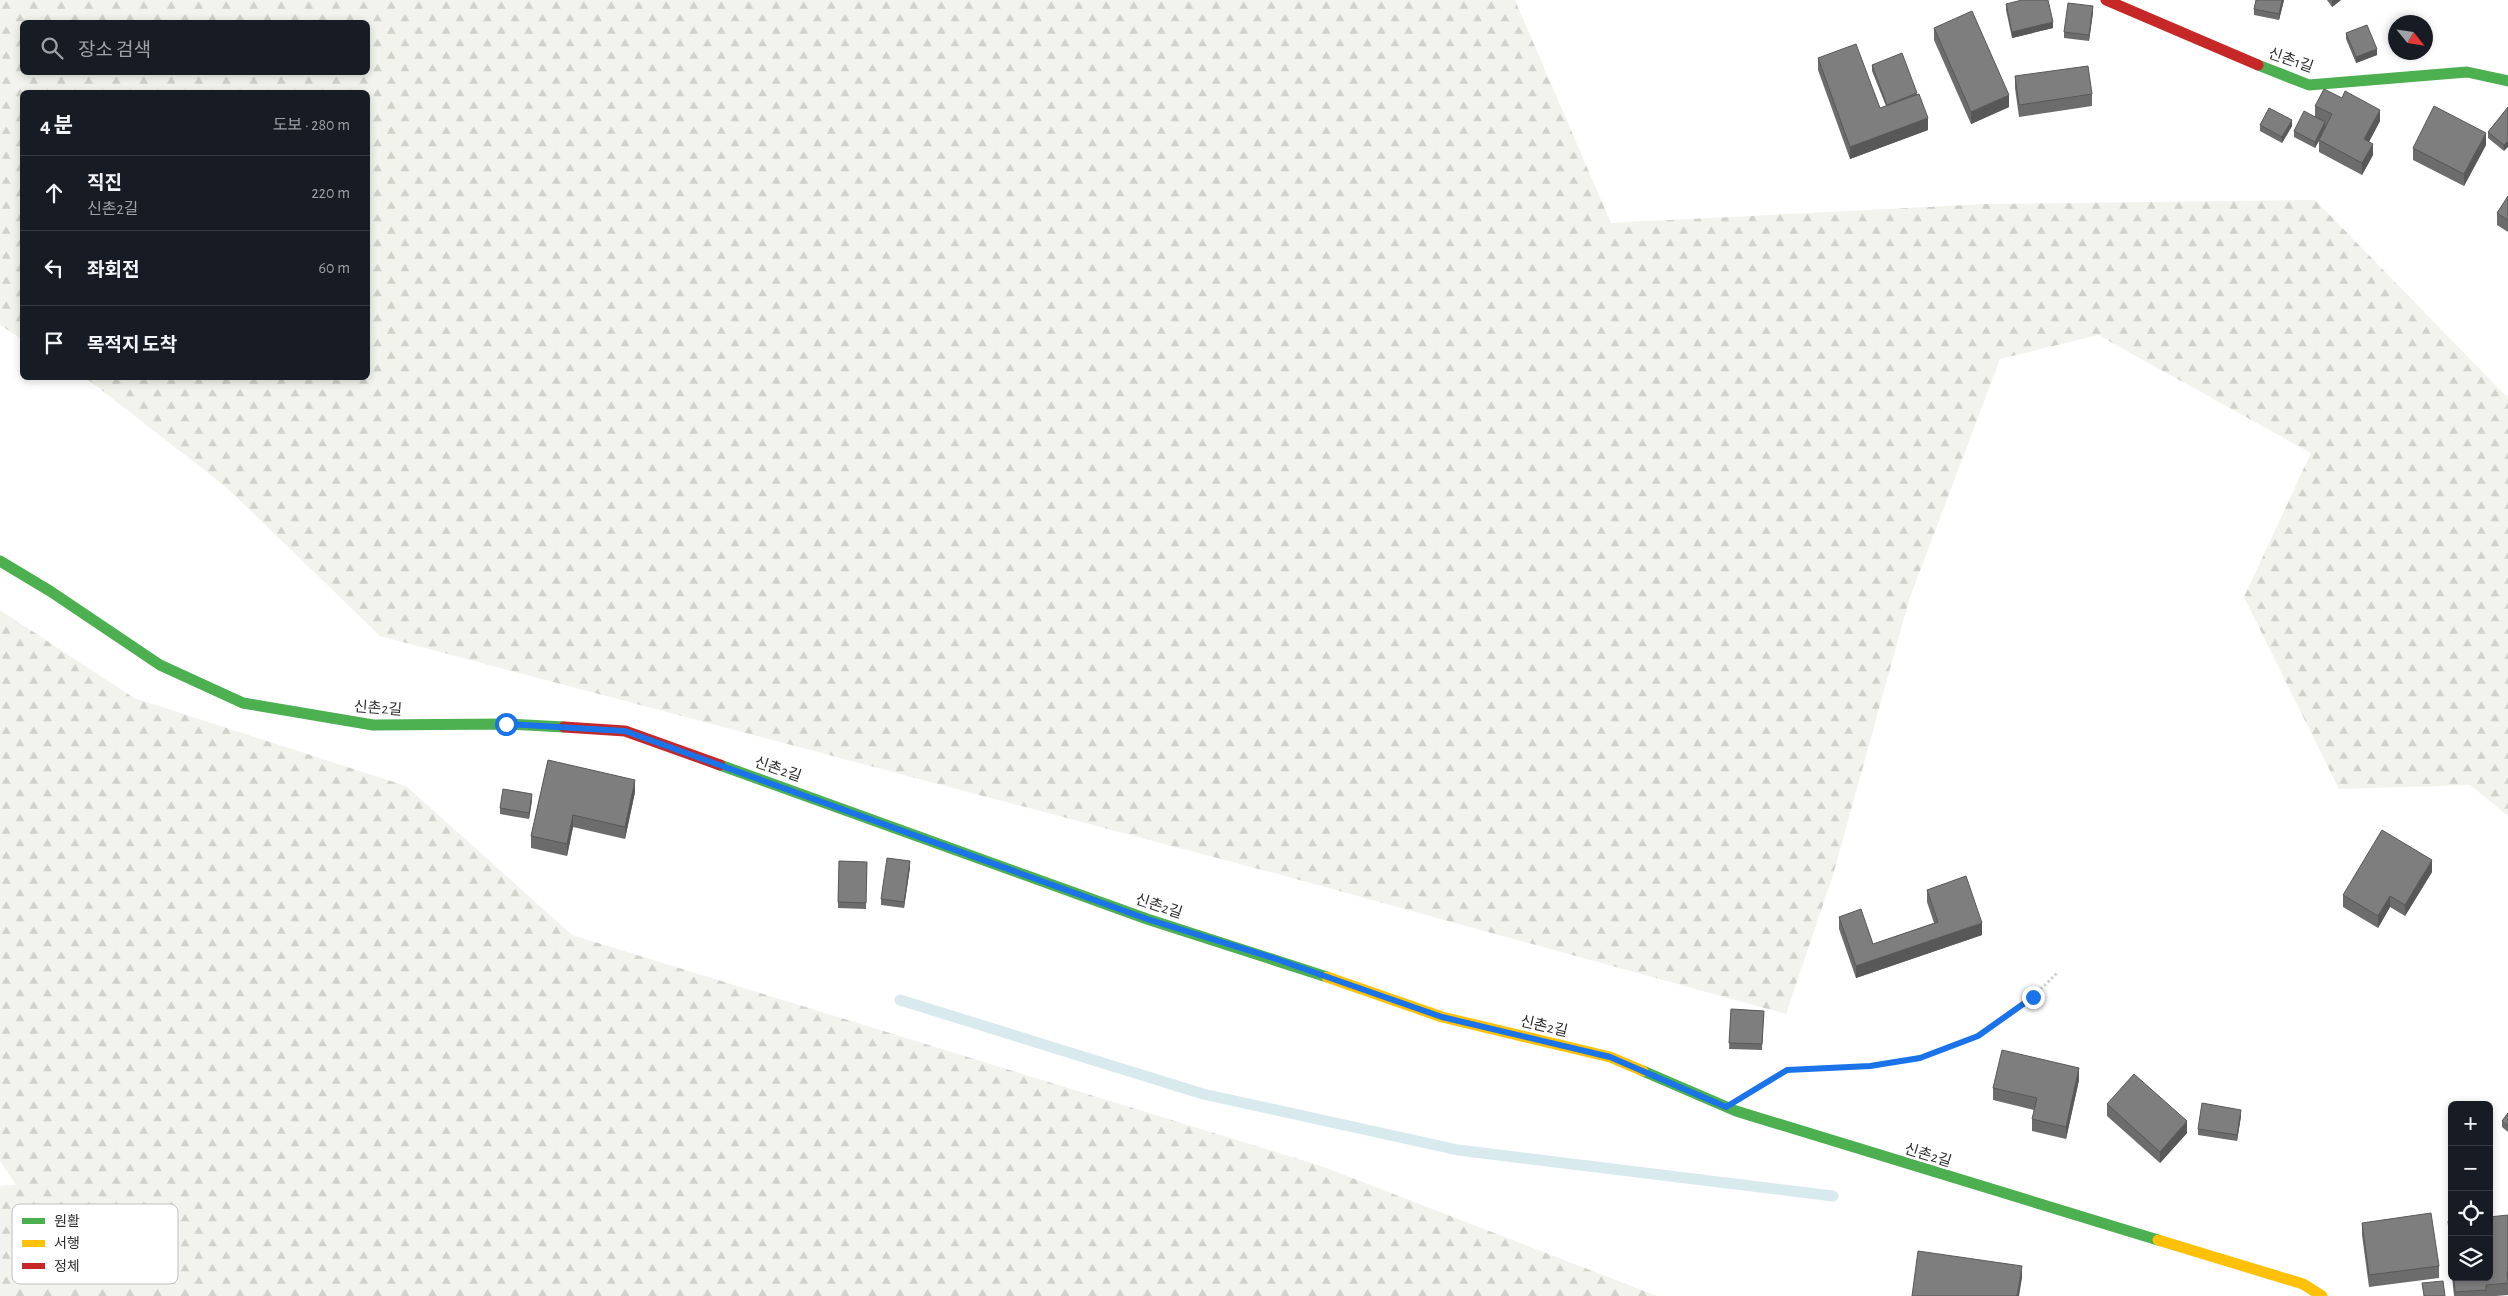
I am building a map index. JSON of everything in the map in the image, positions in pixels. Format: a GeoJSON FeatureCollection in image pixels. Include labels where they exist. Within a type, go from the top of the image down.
{"type":"FeatureCollection","features":[{"type":"Feature","properties":{"kind":"street","name":"신촌1길"},"geometry":{"type":"LineString","coordinates":[[2106,0],[2210,46],[2309,85],[2467,72],[2508,81]]}},
{"type":"Feature","properties":{"kind":"street","name":"신촌2길"},"geometry":{"type":"LineString","coordinates":[[0,561],[50,591],[160,665],[243,703],[373,725],[506,724],[625,731],[1147,919],[1273,958],[1442,1017],[1610,1057],[1726,1107],[2118,1230],[2303,1284],[2322,1296]]}},
{"type":"Feature","properties":{"kind":"path"},"geometry":{"type":"LineString","coordinates":[[1726,1107],[1787,1070],[1870,1066],[1920,1058],[1978,1036],[2033,997],[2058,972]]}},
{"type":"Feature","properties":{"kind":"green space"},"geometry":{"type":"Polygon","coordinates":[[[0,0],[1515,0],[1611,223],[1986,204],[2315,200],[2508,398],[2508,816],[2470,785],[2339,789],[2244,597],[2311,453],[2098,335],[2000,359],[1909,600],[1833,875],[1786,1014],[1274,873],[380,636],[226,487],[89,380],[370,380],[370,90],[20,90],[20,338],[0,325],[0,0]]]}},
{"type":"Feature","properties":{"kind":"green space"},"geometry":{"type":"Polygon","coordinates":[[[0,610],[134,698],[406,786],[572,935],[1321,1166],[1657,1296],[0,1296],[0,1186],[16,1185],[0,1161],[0,610]]]}},
{"type":"Feature","properties":{"kind":"building"},"geometry":{"type":"Polygon","coordinates":[[[2022,0],[2048,0],[2053,22],[2012,32],[2006,4],[2022,0]]]}},
{"type":"Feature","properties":{"kind":"building"},"geometry":{"type":"Polygon","coordinates":[[[2256,0],[2282,0],[2279,14],[2254,9],[2256,0]]]}},
{"type":"Feature","properties":{"kind":"building"},"geometry":{"type":"Polygon","coordinates":[[[2068,3],[2093,6],[2089,35],[2064,32],[2068,3]]]}},
{"type":"Feature","properties":{"kind":"building"},"geometry":{"type":"Polygon","coordinates":[[[1972,11],[2009,95],[1971,112],[1934,28],[1972,11]]]}},
{"type":"Feature","properties":{"kind":"building"},"geometry":{"type":"Polygon","coordinates":[[[2367,25],[2377,49],[2356,57],[2346,33],[2367,25]]]}},
{"type":"Feature","properties":{"kind":"building"},"geometry":{"type":"Polygon","coordinates":[[[1856,44],[1880,108],[1919,94],[1928,118],[1850,147],[1818,58],[1856,44]]]}},
{"type":"Feature","properties":{"kind":"building"},"geometry":{"type":"Polygon","coordinates":[[[1902,53],[1917,93],[1887,105],[1872,65],[1902,53]]]}},
{"type":"Feature","properties":{"kind":"building"},"geometry":{"type":"Polygon","coordinates":[[[2088,66],[2092,94],[2019,105],[2015,76],[2088,66]]]}},
{"type":"Feature","properties":{"kind":"building"},"geometry":{"type":"Polygon","coordinates":[[[2324,89],[2342,98],[2345,91],[2380,110],[2364,139],[2373,144],[2362,163],[2319,140],[2332,114],[2315,106],[2324,89]]]}},
{"type":"Feature","properties":{"kind":"building"},"geometry":{"type":"Polygon","coordinates":[[[2434,106],[2486,133],[2464,174],[2413,148],[2434,106]]]}},
{"type":"Feature","properties":{"kind":"building"},"geometry":{"type":"Polygon","coordinates":[[[2508,107],[2508,141],[2504,145],[2488,132],[2508,107]]]}},
{"type":"Feature","properties":{"kind":"building"},"geometry":{"type":"Polygon","coordinates":[[[2269,108],[2292,120],[2282,137],[2260,125],[2269,108]]]}},
{"type":"Feature","properties":{"kind":"building"},"geometry":{"type":"Polygon","coordinates":[[[2304,111],[2325,122],[2315,142],[2294,131],[2304,111]]]}},
{"type":"Feature","properties":{"kind":"building"},"geometry":{"type":"Polygon","coordinates":[[[2508,196],[2508,220],[2497,213],[2508,196]]]}},
{"type":"Feature","properties":{"kind":"building"},"geometry":{"type":"Polygon","coordinates":[[[548,760],[635,780],[625,827],[573,815],[567,844],[531,836],[548,760]]]}},
{"type":"Feature","properties":{"kind":"building"},"geometry":{"type":"Polygon","coordinates":[[[503,789],[532,794],[529,813],[500,808],[503,789]]]}},
{"type":"Feature","properties":{"kind":"building"},"geometry":{"type":"Polygon","coordinates":[[[2382,830],[2432,860],[2405,905],[2390,896],[2378,916],[2343,895],[2382,830]]]}},
{"type":"Feature","properties":{"kind":"building"},"geometry":{"type":"Polygon","coordinates":[[[887,858],[910,861],[904,902],[881,899],[887,858]]]}},
{"type":"Feature","properties":{"kind":"building"},"geometry":{"type":"Polygon","coordinates":[[[839,861],[867,862],[866,903],[838,902],[839,861]]]}},
{"type":"Feature","properties":{"kind":"building"},"geometry":{"type":"Polygon","coordinates":[[[1966,876],[1982,923],[1856,966],[1839,917],[1861,909],[1873,944],[1938,922],[1927,890],[1966,876]]]}},
{"type":"Feature","properties":{"kind":"building"},"geometry":{"type":"Polygon","coordinates":[[[1731,1009],[1764,1011],[1762,1044],[1729,1043],[1731,1009]]]}},
{"type":"Feature","properties":{"kind":"building"},"geometry":{"type":"Polygon","coordinates":[[[2002,1050],[2079,1068],[2066,1127],[2032,1119],[2037,1098],[1993,1088],[2002,1050]]]}},
{"type":"Feature","properties":{"kind":"building"},"geometry":{"type":"Polygon","coordinates":[[[2134,1074],[2187,1121],[2160,1152],[2107,1104],[2134,1074]]]}},
{"type":"Feature","properties":{"kind":"building"},"geometry":{"type":"Polygon","coordinates":[[[2202,1103],[2241,1110],[2237,1135],[2198,1129],[2202,1103]]]}},
{"type":"Feature","properties":{"kind":"building"},"geometry":{"type":"Polygon","coordinates":[[[2508,1113],[2508,1126],[2502,1121],[2508,1113]]]}},
{"type":"Feature","properties":{"kind":"building"},"geometry":{"type":"Polygon","coordinates":[[[2431,1213],[2439,1266],[2369,1275],[2362,1223],[2431,1213]]]}},
{"type":"Feature","properties":{"kind":"building"},"geometry":{"type":"Polygon","coordinates":[[[2508,1215],[2508,1283],[2486,1285],[2486,1290],[2455,1292],[2454,1281],[2493,1281],[2493,1217],[2508,1215]]]}},
{"type":"Feature","properties":{"kind":"building"},"geometry":{"type":"Polygon","coordinates":[[[1918,1251],[2022,1266],[2017,1296],[1912,1296],[1918,1251]]]}},
{"type":"Feature","properties":{"kind":"building"},"geometry":{"type":"Polygon","coordinates":[[[2443,1281],[2445,1296],[2424,1296],[2422,1283],[2443,1281]]]}},
{"type":"Feature","properties":{"kind":"waterway"},"geometry":{"type":"LineString","coordinates":[[900,1000],[1203,1094],[1458,1150],[1833,1196]]}},
{"type":"Feature","properties":{"kind":"traffic: fast"},"geometry":{"type":"LineString","coordinates":[[2258,65],[2309,85],[2467,72],[2508,81]]}},
{"type":"Feature","properties":{"kind":"traffic: fast"},"geometry":{"type":"LineString","coordinates":[[0,561],[50,591],[160,665],[243,703],[373,725],[506,724],[564,727]]}},
{"type":"Feature","properties":{"kind":"traffic: fast"},"geometry":{"type":"LineString","coordinates":[[720,765],[1147,919],[1327,977]]}},
{"type":"Feature","properties":{"kind":"traffic: fast"},"geometry":{"type":"LineString","coordinates":[[1643,1071],[1736,1111],[2158,1240]]}},
{"type":"Feature","properties":{"kind":"traffic: slow"},"geometry":{"type":"LineString","coordinates":[[1327,977],[1442,1017],[1610,1057],[1643,1071]]}},
{"type":"Feature","properties":{"kind":"traffic: slow"},"geometry":{"type":"LineString","coordinates":[[2158,1240],[2303,1284],[2322,1296]]}},
{"type":"Feature","properties":{"kind":"traffic: jam"},"geometry":{"type":"LineString","coordinates":[[2106,0],[2258,65]]}},
{"type":"Feature","properties":{"kind":"traffic: jam"},"geometry":{"type":"LineString","coordinates":[[564,727],[625,731],[720,765]]}},
{"type":"Feature","properties":{"kind":"route"},"geometry":{"type":"LineString","coordinates":[[506,724],[625,731],[931,839],[1147,919],[1273,958],[1442,1017],[1610,1057],[1726,1107],[1787,1070],[1870,1066],[1920,1058],[1978,1036],[2033,997]]}}]}
